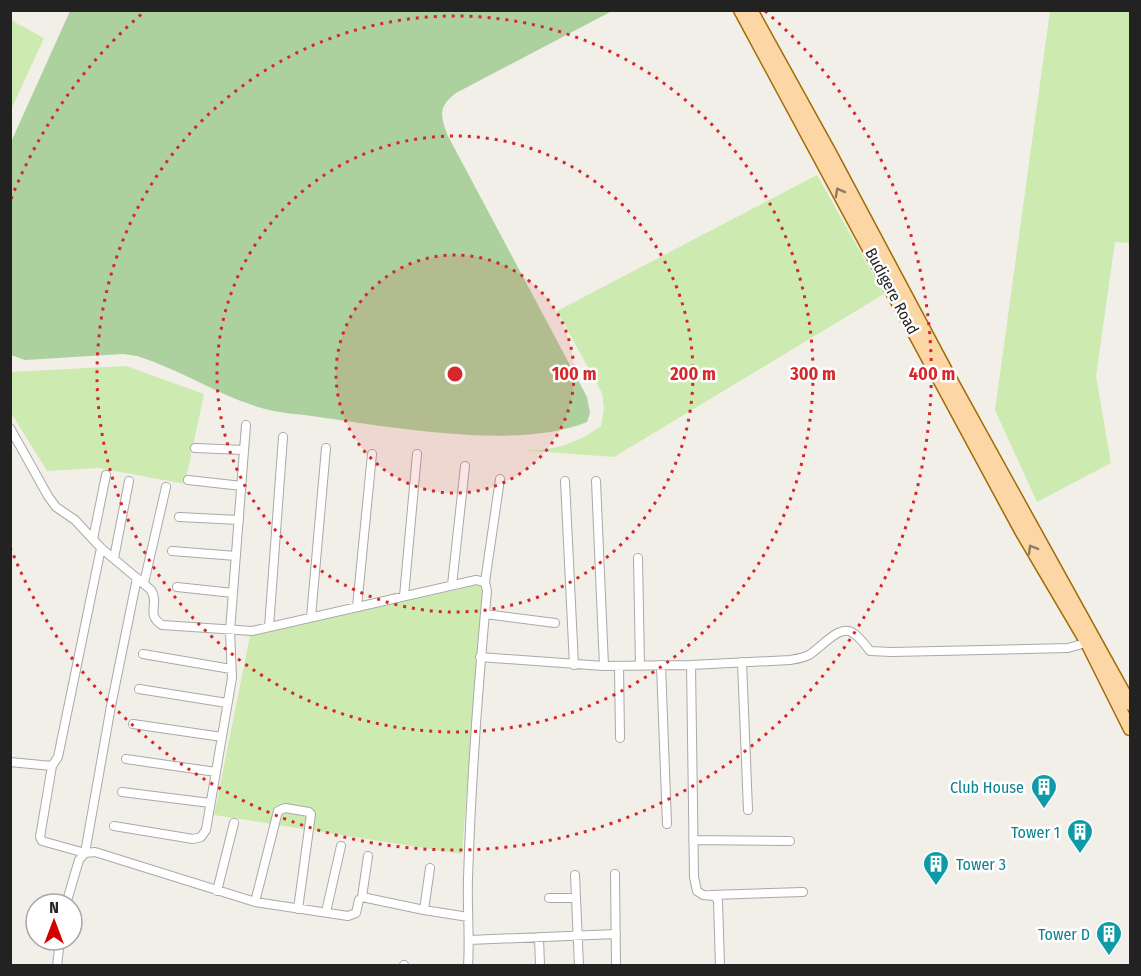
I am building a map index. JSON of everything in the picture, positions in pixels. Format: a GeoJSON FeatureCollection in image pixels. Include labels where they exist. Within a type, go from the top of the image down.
{"type":"FeatureCollection","features":[{"type":"Feature","properties":{"kind":"main road","name":"Budigere Road"},"geometry":{"type":"LineString","coordinates":[[740,10],[1021,531],[1131,704]]}},
{"type":"Feature","properties":{"kind":"main road","name":"Budigere Road"},"geometry":{"type":"LineString","coordinates":[[751,10],[1091,641],[1131,729]]}},
{"type":"Feature","properties":{"kind":"street"},"geometry":{"type":"LineString","coordinates":[[114,826],[193,839],[201,837],[206,830],[231,669],[230,631],[246,425]]}},
{"type":"Feature","properties":{"kind":"street"},"geometry":{"type":"LineString","coordinates":[[10,428],[56,507],[75,520],[101,548],[141,580],[155,595],[153,615],[154,619],[162,625],[252,631],[452,585],[476,580],[485,582]]}},
{"type":"Feature","properties":{"kind":"street"},"geometry":{"type":"LineString","coordinates":[[268,627],[283,437]]}},
{"type":"Feature","properties":{"kind":"street"},"geometry":{"type":"LineString","coordinates":[[195,448],[244,450]]}},
{"type":"Feature","properties":{"kind":"street"},"geometry":{"type":"LineString","coordinates":[[311,617],[326,448]]}},
{"type":"Feature","properties":{"kind":"street"},"geometry":{"type":"LineString","coordinates":[[357,607],[372,454]]}},
{"type":"Feature","properties":{"kind":"street"},"geometry":{"type":"LineString","coordinates":[[404,596],[417,454]]}},
{"type":"Feature","properties":{"kind":"street"},"geometry":{"type":"LineString","coordinates":[[452,585],[465,466]]}},
{"type":"Feature","properties":{"kind":"street"},"geometry":{"type":"LineString","coordinates":[[93,538],[106,475]]}},
{"type":"Feature","properties":{"kind":"street"},"geometry":{"type":"LineString","coordinates":[[468,966],[472,786],[480,657],[487,591],[485,582],[500,479]]}},
{"type":"Feature","properties":{"kind":"street"},"geometry":{"type":"LineString","coordinates":[[188,480],[242,486]]}},
{"type":"Feature","properties":{"kind":"street"},"geometry":{"type":"LineString","coordinates":[[565,481],[574,665]]}},
{"type":"Feature","properties":{"kind":"street"},"geometry":{"type":"LineString","coordinates":[[597,481],[604,666]]}},
{"type":"Feature","properties":{"kind":"street"},"geometry":{"type":"LineString","coordinates":[[114,558],[129,482]]}},
{"type":"Feature","properties":{"kind":"street"},"geometry":{"type":"LineString","coordinates":[[70,892],[79,860],[85,853],[111,706],[166,487]]}},
{"type":"Feature","properties":{"kind":"street"},"geometry":{"type":"LineString","coordinates":[[179,518],[239,520]]}},
{"type":"Feature","properties":{"kind":"street"},"geometry":{"type":"LineString","coordinates":[[101,548],[58,757],[51,766],[40,837],[42,841],[85,853],[95,852],[255,902],[348,916],[356,913],[362,897],[368,856]]}},
{"type":"Feature","properties":{"kind":"street"},"geometry":{"type":"LineString","coordinates":[[172,550],[236,556]]}},
{"type":"Feature","properties":{"kind":"street"},"geometry":{"type":"LineString","coordinates":[[638,558],[640,666]]}},
{"type":"Feature","properties":{"kind":"street"},"geometry":{"type":"LineString","coordinates":[[177,586],[233,593]]}},
{"type":"Feature","properties":{"kind":"street"},"geometry":{"type":"LineString","coordinates":[[484,614],[555,623]]}},
{"type":"Feature","properties":{"kind":"street"},"geometry":{"type":"LineString","coordinates":[[480,657],[604,666],[691,665],[790,660],[806,657],[836,633],[845,630],[853,632],[870,651],[892,652],[1068,648],[1091,641]]}},
{"type":"Feature","properties":{"kind":"street"},"geometry":{"type":"LineString","coordinates":[[142,654],[231,669]]}},
{"type":"Feature","properties":{"kind":"street"},"geometry":{"type":"LineString","coordinates":[[742,662],[748,810]]}},
{"type":"Feature","properties":{"kind":"street"},"geometry":{"type":"LineString","coordinates":[[661,665],[667,824]]}},
{"type":"Feature","properties":{"kind":"street"},"geometry":{"type":"LineString","coordinates":[[691,665],[693,840],[696,888],[700,893],[715,896],[718,901],[720,966]]}},
{"type":"Feature","properties":{"kind":"street"},"geometry":{"type":"LineString","coordinates":[[619,666],[620,738]]}},
{"type":"Feature","properties":{"kind":"street"},"geometry":{"type":"LineString","coordinates":[[139,689],[227,703]]}},
{"type":"Feature","properties":{"kind":"street"},"geometry":{"type":"LineString","coordinates":[[133,724],[222,737]]}},
{"type":"Feature","properties":{"kind":"street"},"geometry":{"type":"LineString","coordinates":[[126,759],[216,772]]}},
{"type":"Feature","properties":{"kind":"street"},"geometry":{"type":"LineString","coordinates":[[10,762],[51,766]]}},
{"type":"Feature","properties":{"kind":"street"},"geometry":{"type":"LineString","coordinates":[[123,792],[210,803]]}},
{"type":"Feature","properties":{"kind":"street"},"geometry":{"type":"LineString","coordinates":[[255,902],[278,811],[285,808],[311,814],[298,909]]}},
{"type":"Feature","properties":{"kind":"street"},"geometry":{"type":"LineString","coordinates":[[217,891],[234,823]]}},
{"type":"Feature","properties":{"kind":"street"},"geometry":{"type":"LineString","coordinates":[[693,840],[790,841]]}},
{"type":"Feature","properties":{"kind":"street"},"geometry":{"type":"LineString","coordinates":[[326,912],[341,846]]}},
{"type":"Feature","properties":{"kind":"street"},"geometry":{"type":"LineString","coordinates":[[424,910],[430,868]]}},
{"type":"Feature","properties":{"kind":"street"},"geometry":{"type":"LineString","coordinates":[[615,874],[616,966]]}},
{"type":"Feature","properties":{"kind":"street"},"geometry":{"type":"LineString","coordinates":[[575,875],[579,966]]}},
{"type":"Feature","properties":{"kind":"street"},"geometry":{"type":"LineString","coordinates":[[708,895],[803,891]]}},
{"type":"Feature","properties":{"kind":"street"},"geometry":{"type":"LineString","coordinates":[[362,897],[468,917]]}},
{"type":"Feature","properties":{"kind":"street"},"geometry":{"type":"LineString","coordinates":[[549,898],[576,898]]}},
{"type":"Feature","properties":{"kind":"street"},"geometry":{"type":"LineString","coordinates":[[468,940],[616,934]]}},
{"type":"Feature","properties":{"kind":"street"},"geometry":{"type":"LineString","coordinates":[[538,937],[540,966]]}},
{"type":"Feature","properties":{"kind":"green space"},"geometry":{"type":"Polygon","coordinates":[[[70,11],[612,11],[456,93],[443,107],[442,112],[448,136],[587,397],[590,413],[587,422],[528,435],[493,436],[422,431],[266,409],[242,402],[153,361],[137,356],[123,354],[25,360],[11,355],[11,142],[70,11]]]}},
{"type":"Feature","properties":{"kind":"green space"},"geometry":{"type":"Polygon","coordinates":[[[1050,11],[1130,11],[1130,243],[1115,242],[1096,376],[1111,463],[1037,502],[995,410],[1050,11]]]}},
{"type":"Feature","properties":{"kind":"green space"},"geometry":{"type":"Polygon","coordinates":[[[11,20],[44,38],[11,110],[11,20]]]}},
{"type":"Feature","properties":{"kind":"green space"},"geometry":{"type":"Polygon","coordinates":[[[817,175],[884,294],[614,457],[520,450],[542,450],[563,446],[601,426],[604,408],[602,393],[557,311],[817,175]]]}},
{"type":"Feature","properties":{"kind":"green space"},"geometry":{"type":"Polygon","coordinates":[[[126,366],[204,394],[185,484],[99,468],[47,471],[11,413],[10,372],[126,366]]]}},
{"type":"Feature","properties":{"kind":"green space"},"geometry":{"type":"Polygon","coordinates":[[[483,584],[462,854],[214,815],[250,636],[483,584]]]}},
{"type":"Feature","properties":{"kind":"place","name":"Club House"},"geometry":{"type":"Point","coordinates":[1044,810]}},
{"type":"Feature","properties":{"kind":"place","name":"Tower 1"},"geometry":{"type":"Point","coordinates":[1080,855]}},
{"type":"Feature","properties":{"kind":"place","name":"Tower 3"},"geometry":{"type":"Point","coordinates":[936,887]}},
{"type":"Feature","properties":{"kind":"place","name":"Tower D"},"geometry":{"type":"Point","coordinates":[1109,957]}}]}
